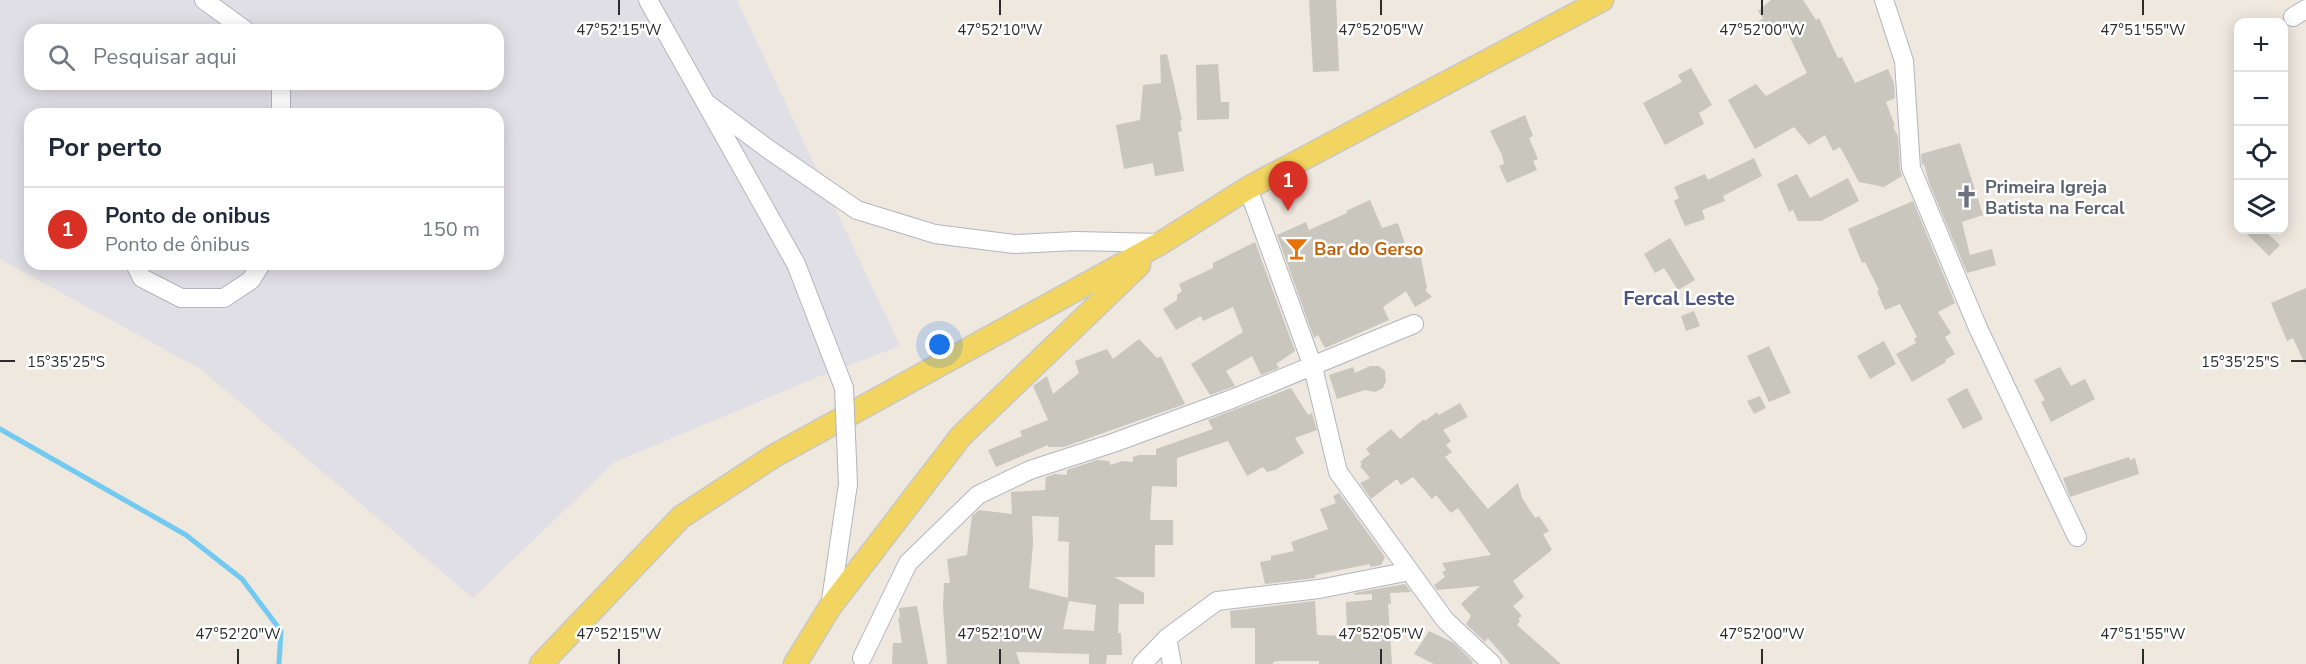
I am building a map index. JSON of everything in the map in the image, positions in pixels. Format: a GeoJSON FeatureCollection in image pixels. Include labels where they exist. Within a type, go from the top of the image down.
{"type":"FeatureCollection","features":[{"type":"Feature","properties":{"kind":"main road"},"geometry":{"type":"LineString","coordinates":[[545,662],[681,517],[774,456],[1161,243],[1248,188],[1602,0]]}},
{"type":"Feature","properties":{"kind":"main road"},"geometry":{"type":"LineString","coordinates":[[795,664],[830,607],[961,436],[1161,243]]}},
{"type":"Feature","properties":{"kind":"street"},"geometry":{"type":"LineString","coordinates":[[204,0],[238,24]]}},
{"type":"Feature","properties":{"kind":"street"},"geometry":{"type":"LineString","coordinates":[[648,0],[709,105],[796,264],[844,388],[848,484],[830,607]]}},
{"type":"Feature","properties":{"kind":"street"},"geometry":{"type":"LineString","coordinates":[[1884,0],[1904,61],[1911,168],[1978,328],[2077,537]]}},
{"type":"Feature","properties":{"kind":"street"},"geometry":{"type":"LineString","coordinates":[[281,90],[281,108]]}},
{"type":"Feature","properties":{"kind":"street"},"geometry":{"type":"LineString","coordinates":[[709,105],[857,210],[935,234],[1014,244],[1076,241],[1161,243]]}},
{"type":"Feature","properties":{"kind":"street"},"geometry":{"type":"LineString","coordinates":[[1248,188],[1313,367],[1338,472],[1445,620],[1492,664]]}},
{"type":"Feature","properties":{"kind":"street"},"geometry":{"type":"LineString","coordinates":[[138,270],[142,278],[181,298],[224,298],[251,280],[257,270]]}},
{"type":"Feature","properties":{"kind":"street"},"geometry":{"type":"LineString","coordinates":[[862,658],[908,563],[978,495],[1030,470],[1113,443],[1313,367],[1414,324]]}},
{"type":"Feature","properties":{"kind":"street"},"geometry":{"type":"LineString","coordinates":[[1142,664],[1167,638],[1217,602],[1319,589],[1410,572]]}},
{"type":"Feature","properties":{"kind":"street"},"geometry":{"type":"LineString","coordinates":[[1167,638],[1172,664]]}},
{"type":"Feature","properties":{"kind":"shaded area"},"geometry":{"type":"Polygon","coordinates":[[[0,0],[737,0],[900,346],[815,378],[615,462],[473,598],[200,369],[0,259],[0,0]]]}},
{"type":"Feature","properties":{"kind":"building"},"geometry":{"type":"Polygon","coordinates":[[[1309,0],[1336,0],[1339,71],[1313,72],[1309,0]]]}},
{"type":"Feature","properties":{"kind":"building"},"geometry":{"type":"Polygon","coordinates":[[[1771,0],[1803,0],[1816,20],[1819,18],[1838,58],[1842,57],[1855,83],[1888,69],[1894,83],[1895,98],[1886,102],[1898,136],[1902,176],[1884,187],[1859,182],[1840,147],[1833,151],[1825,135],[1809,145],[1794,127],[1755,149],[1728,100],[1756,84],[1766,96],[1807,73],[1782,21],[1768,34],[1757,23],[1763,18],[1758,11],[1771,0]]]}},
{"type":"Feature","properties":{"kind":"building"},"geometry":{"type":"Polygon","coordinates":[[[1167,54],[1182,120],[1180,121],[1182,131],[1178,132],[1184,171],[1155,176],[1153,163],[1124,169],[1116,125],[1140,120],[1143,85],[1161,83],[1160,55],[1167,54]]]}},
{"type":"Feature","properties":{"kind":"building"},"geometry":{"type":"Polygon","coordinates":[[[1218,64],[1221,102],[1229,102],[1229,119],[1197,120],[1196,65],[1218,64]]]}},
{"type":"Feature","properties":{"kind":"building"},"geometry":{"type":"Polygon","coordinates":[[[1691,68],[1712,105],[1699,113],[1704,124],[1665,145],[1643,103],[1682,82],[1678,75],[1691,68]]]}},
{"type":"Feature","properties":{"kind":"building"},"geometry":{"type":"Polygon","coordinates":[[[1525,115],[1533,136],[1529,138],[1538,159],[1533,161],[1537,170],[1507,183],[1499,166],[1504,164],[1502,155],[1490,131],[1525,115]]]}},
{"type":"Feature","properties":{"kind":"building"},"geometry":{"type":"Polygon","coordinates":[[[1960,143],[1983,215],[1962,222],[1970,255],[1992,249],[1996,265],[1967,273],[1929,183],[1924,164],[1922,165],[1921,154],[1960,143]]]}},
{"type":"Feature","properties":{"kind":"building"},"geometry":{"type":"Polygon","coordinates":[[[1754,158],[1762,176],[1723,196],[1725,201],[1702,210],[1705,219],[1685,226],[1674,201],[1679,198],[1674,187],[1705,174],[1708,180],[1754,158]]]}},
{"type":"Feature","properties":{"kind":"building"},"geometry":{"type":"Polygon","coordinates":[[[1797,174],[1810,198],[1848,178],[1859,201],[1821,221],[1798,221],[1793,210],[1789,212],[1777,184],[1797,174]]]}},
{"type":"Feature","properties":{"kind":"building"},"geometry":{"type":"Polygon","coordinates":[[[1370,200],[1382,228],[1398,223],[1410,259],[1420,253],[1427,288],[1425,290],[1432,297],[1415,307],[1406,291],[1383,307],[1389,320],[1325,348],[1318,335],[1314,338],[1277,235],[1306,222],[1309,230],[1370,200]]]}},
{"type":"Feature","properties":{"kind":"building"},"geometry":{"type":"Polygon","coordinates":[[[1913,201],[1955,303],[1938,312],[1951,333],[1945,337],[1955,354],[1912,382],[1896,354],[1916,343],[1914,339],[1917,337],[1900,304],[1885,310],[1877,291],[1879,290],[1865,262],[1862,263],[1848,229],[1913,201]]]}},
{"type":"Feature","properties":{"kind":"building"},"geometry":{"type":"Polygon","coordinates":[[[2247,234],[2268,234],[2280,245],[2269,256],[2247,234]]]}},
{"type":"Feature","properties":{"kind":"building"},"geometry":{"type":"Polygon","coordinates":[[[1670,238],[1695,280],[1678,290],[1664,268],[1655,273],[1644,254],[1670,238]]]}},
{"type":"Feature","properties":{"kind":"building"},"geometry":{"type":"Polygon","coordinates":[[[1255,242],[1295,351],[1276,364],[1279,368],[1261,375],[1252,356],[1226,371],[1235,386],[1210,395],[1191,364],[1243,332],[1233,307],[1203,321],[1201,316],[1176,330],[1163,309],[1177,300],[1177,295],[1182,291],[1179,284],[1213,268],[1213,263],[1255,242]]]}},
{"type":"Feature","properties":{"kind":"building"},"geometry":{"type":"Polygon","coordinates":[[[2306,288],[2306,366],[2293,338],[2287,341],[2271,303],[2306,288]]]}},
{"type":"Feature","properties":{"kind":"building"},"geometry":{"type":"Polygon","coordinates":[[[1694,311],[1700,326],[1686,331],[1681,316],[1694,311]]]}},
{"type":"Feature","properties":{"kind":"building"},"geometry":{"type":"Polygon","coordinates":[[[1139,339],[1157,358],[1161,356],[1185,404],[1064,447],[1048,447],[1048,445],[996,467],[988,450],[1022,436],[1020,431],[1048,420],[1033,386],[1047,376],[1053,394],[1079,373],[1075,361],[1107,349],[1113,359],[1139,339]]]}},
{"type":"Feature","properties":{"kind":"building"},"geometry":{"type":"Polygon","coordinates":[[[1884,341],[1896,364],[1870,379],[1857,356],[1884,341]]]}},
{"type":"Feature","properties":{"kind":"building"},"geometry":{"type":"Polygon","coordinates":[[[1769,346],[1791,393],[1769,402],[1747,356],[1769,346]]]}},
{"type":"Feature","properties":{"kind":"building"},"geometry":{"type":"Polygon","coordinates":[[[1370,366],[1379,366],[1385,371],[1386,381],[1383,388],[1375,392],[1365,390],[1337,399],[1329,375],[1353,367],[1355,373],[1370,366]]]}},
{"type":"Feature","properties":{"kind":"building"},"geometry":{"type":"Polygon","coordinates":[[[2060,367],[2071,386],[2085,379],[2095,399],[2051,422],[2041,402],[2045,400],[2034,380],[2060,367]]]}},
{"type":"Feature","properties":{"kind":"building"},"geometry":{"type":"Polygon","coordinates":[[[1291,388],[1308,415],[1312,413],[1317,430],[1295,438],[1304,453],[1275,470],[1267,472],[1263,467],[1247,476],[1228,441],[1177,458],[1177,487],[1152,486],[1150,520],[1173,520],[1173,545],[1155,545],[1155,577],[1114,577],[1144,593],[1144,604],[1119,604],[1118,633],[1121,633],[1122,655],[1107,655],[1106,664],[1089,664],[1089,654],[1016,652],[1020,664],[947,664],[943,607],[944,583],[950,583],[947,559],[967,555],[972,516],[979,510],[1012,514],[1011,492],[1045,490],[1046,477],[1055,474],[1067,475],[1067,470],[1097,460],[1109,461],[1111,465],[1122,461],[1133,462],[1133,457],[1139,455],[1156,455],[1156,449],[1213,429],[1208,420],[1291,388]],[[1032,516],[1033,544],[1029,588],[1068,598],[1069,542],[1058,541],[1059,517],[1032,516]],[[1069,601],[1063,629],[1094,631],[1096,605],[1069,601]]]}},
{"type":"Feature","properties":{"kind":"building"},"geometry":{"type":"Polygon","coordinates":[[[1967,388],[1983,419],[1963,429],[1947,399],[1967,388]]]}},
{"type":"Feature","properties":{"kind":"building"},"geometry":{"type":"Polygon","coordinates":[[[1760,396],[1766,408],[1754,414],[1747,401],[1760,396]]]}},
{"type":"Feature","properties":{"kind":"building"},"geometry":{"type":"Polygon","coordinates":[[[1460,403],[1468,417],[1443,430],[1451,441],[1446,445],[1452,452],[1445,457],[1488,509],[1518,483],[1522,498],[1535,518],[1539,516],[1549,531],[1543,534],[1552,550],[1513,581],[1524,597],[1513,606],[1522,616],[1518,619],[1520,621],[1517,625],[1561,664],[1510,664],[1488,638],[1485,642],[1466,624],[1471,616],[1461,604],[1480,586],[1437,590],[1434,585],[1445,577],[1442,572],[1446,570],[1442,563],[1491,555],[1458,508],[1451,513],[1436,495],[1432,499],[1413,477],[1401,485],[1397,479],[1371,499],[1360,483],[1370,478],[1360,466],[1362,464],[1360,462],[1370,454],[1366,449],[1391,429],[1400,439],[1424,419],[1425,421],[1437,412],[1439,415],[1460,403]]]}},
{"type":"Feature","properties":{"kind":"building"},"geometry":{"type":"Polygon","coordinates":[[[2129,457],[2130,460],[2135,458],[2139,474],[2070,497],[2063,478],[2129,457]]]}},
{"type":"Feature","properties":{"kind":"building"},"geometry":{"type":"Polygon","coordinates":[[[1339,493],[1385,557],[1381,565],[1370,567],[1370,564],[1315,575],[1315,578],[1265,584],[1260,562],[1271,560],[1271,556],[1294,551],[1291,542],[1328,529],[1320,509],[1336,503],[1333,496],[1339,493]]]}},
{"type":"Feature","properties":{"kind":"building"},"geometry":{"type":"Polygon","coordinates":[[[1405,584],[1411,592],[1390,593],[1391,604],[1388,604],[1392,664],[1319,664],[1319,661],[1279,661],[1273,664],[1255,664],[1255,628],[1231,628],[1230,611],[1315,601],[1317,635],[1347,636],[1346,602],[1372,600],[1372,594],[1355,595],[1354,593],[1405,584]]]}},
{"type":"Feature","properties":{"kind":"building"},"geometry":{"type":"Polygon","coordinates":[[[917,606],[928,664],[892,664],[893,643],[902,643],[898,618],[900,618],[899,608],[917,606]]]}},
{"type":"Feature","properties":{"kind":"building"},"geometry":{"type":"Polygon","coordinates":[[[1429,631],[1454,643],[1473,662],[1472,664],[1434,664],[1414,654],[1429,631]]]}},
{"type":"Feature","properties":{"kind":"waterway"},"geometry":{"type":"LineString","coordinates":[[0,429],[186,535],[242,579],[281,631],[279,664]]}},
{"type":"Feature","properties":{"kind":"place","name":"Primeira Igreja Batista na Fercal"},"geometry":{"type":"Point","coordinates":[1967,197]}},
{"type":"Feature","properties":{"kind":"place","name":"Ponto de onibus"},"geometry":{"type":"Point","coordinates":[1288,211]}},
{"type":"Feature","properties":{"kind":"place","name":"Bar do Gerso"},"geometry":{"type":"Point","coordinates":[1296,249]}},
{"type":"Feature","properties":{"kind":"district","name":"Fercal Leste"},"geometry":{"type":"Point","coordinates":[1679,298]}}]}
